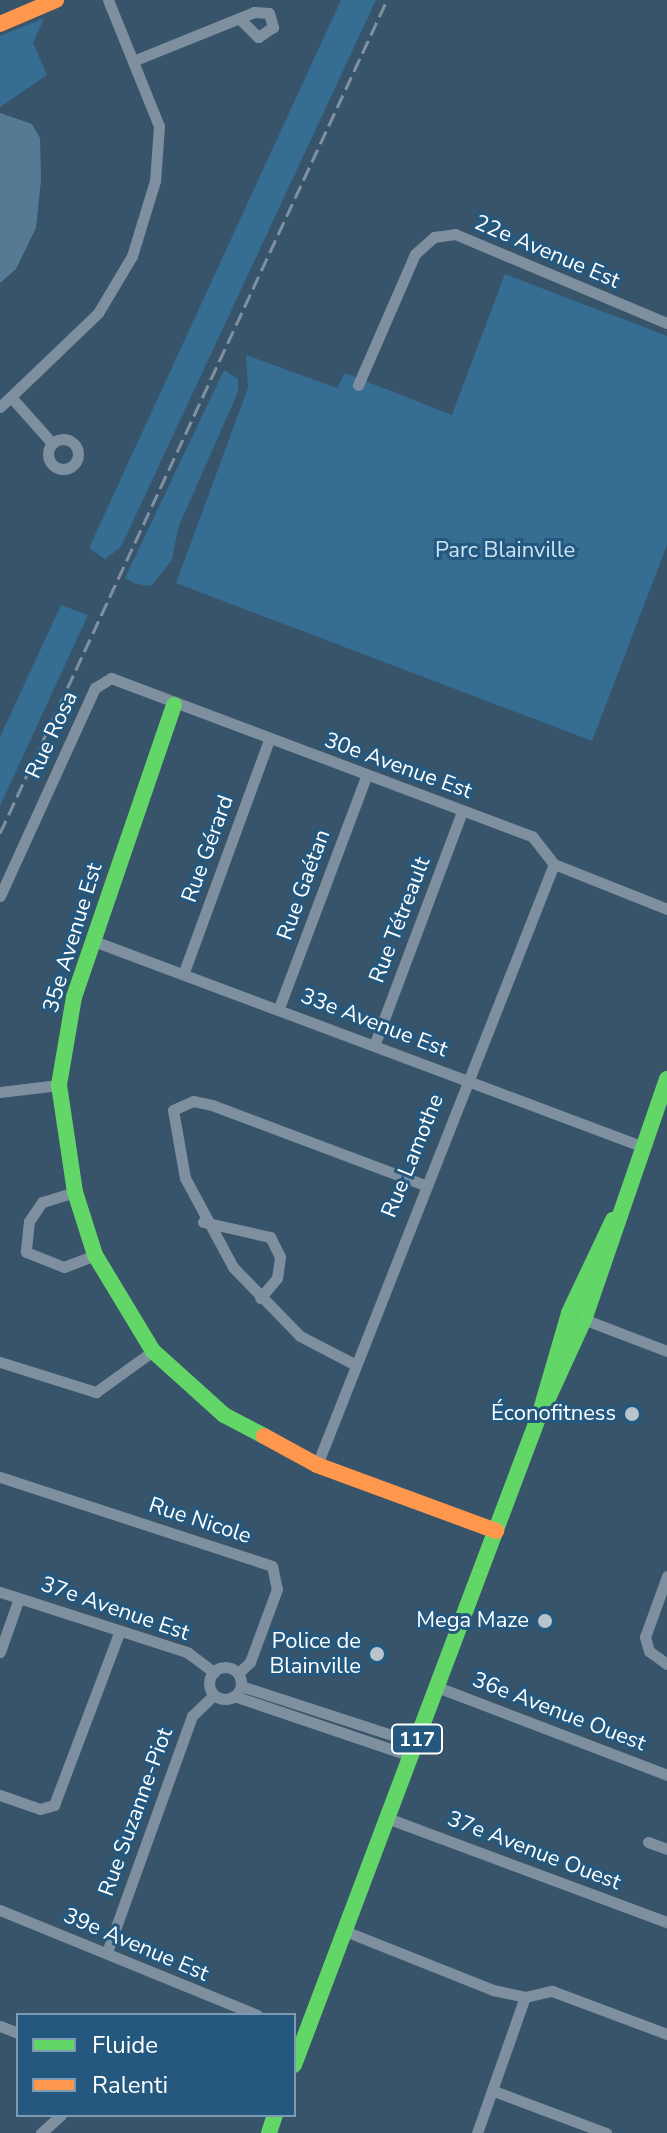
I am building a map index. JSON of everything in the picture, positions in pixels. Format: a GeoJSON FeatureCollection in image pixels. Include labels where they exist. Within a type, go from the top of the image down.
{"type":"FeatureCollection","features":[{"type":"Feature","properties":{"kind":"street"},"geometry":{"type":"LineString","coordinates":[[0,24],[56,0]]}},
{"type":"Feature","properties":{"kind":"street"},"geometry":{"type":"LineString","coordinates":[[0,407],[77,337],[132,256],[161,151],[159,126],[108,0]]}},
{"type":"Feature","properties":{"kind":"street"},"geometry":{"type":"LineString","coordinates":[[133,61],[241,20]]}},
{"type":"Feature","properties":{"kind":"street","name":"22e Avenue Est"},"geometry":{"type":"LineString","coordinates":[[358,385],[415,254],[434,237],[455,234],[667,323]]}},
{"type":"Feature","properties":{"kind":"street"},"geometry":{"type":"LineString","coordinates":[[11,397],[52,443]]}},
{"type":"Feature","properties":{"kind":"street","name":"30e Avenue Est"},"geometry":{"type":"LineString","coordinates":[[103,680],[532,836],[554,864],[667,909]]}},
{"type":"Feature","properties":{"kind":"street","name":"Rue Rosa"},"geometry":{"type":"LineString","coordinates":[[0,896],[103,680]]}},
{"type":"Feature","properties":{"kind":"street","name":"35e Avenue Est"},"geometry":{"type":"LineString","coordinates":[[174,705],[91,940],[59,1085],[75,1192],[95,1255],[153,1351],[224,1415],[317,1465],[496,1531]]}},
{"type":"Feature","properties":{"kind":"street","name":"Rue Gérard"},"geometry":{"type":"LineString","coordinates":[[184,972],[269,740]]}},
{"type":"Feature","properties":{"kind":"street","name":"Rue Gaétan"},"geometry":{"type":"LineString","coordinates":[[279,1008],[366,776]]}},
{"type":"Feature","properties":{"kind":"street","name":"Rue Tétreault"},"geometry":{"type":"LineString","coordinates":[[375,1043],[462,811]]}},
{"type":"Feature","properties":{"kind":"street","name":"Rue Lamothe"},"geometry":{"type":"LineString","coordinates":[[317,1465],[422,1184],[554,864]]}},
{"type":"Feature","properties":{"kind":"street","name":"33e Avenue Est"},"geometry":{"type":"LineString","coordinates":[[91,940],[375,1043],[641,1146]]}},
{"type":"Feature","properties":{"kind":"street","name":"117"},"geometry":{"type":"LineString","coordinates":[[296,2054],[300,2031],[345,1931],[667,1079]]}},
{"type":"Feature","properties":{"kind":"street"},"geometry":{"type":"LineString","coordinates":[[0,1092],[59,1085]]}},
{"type":"Feature","properties":{"kind":"street"},"geometry":{"type":"LineString","coordinates":[[354,1364],[300,1336],[260,1298],[203,1222],[176,1132],[180,1102],[212,1105],[422,1184]]}},
{"type":"Feature","properties":{"kind":"street"},"geometry":{"type":"LineString","coordinates":[[75,1192],[42,1202],[29,1221],[26,1252],[64,1267],[95,1255]]}},
{"type":"Feature","properties":{"kind":"street"},"geometry":{"type":"LineString","coordinates":[[203,1222],[270,1237],[280,1257],[277,1278],[260,1298]]}},
{"type":"Feature","properties":{"kind":"street"},"geometry":{"type":"LineString","coordinates":[[577,1316],[667,1351]]}},
{"type":"Feature","properties":{"kind":"street"},"geometry":{"type":"LineString","coordinates":[[0,1362],[96,1392],[153,1351]]}},
{"type":"Feature","properties":{"kind":"street","name":"Rue Nicole"},"geometry":{"type":"LineString","coordinates":[[0,1477],[272,1566],[277,1589],[250,1662],[238,1673]]}},
{"type":"Feature","properties":{"kind":"street"},"geometry":{"type":"LineString","coordinates":[[667,1576],[645,1637],[649,1651],[667,1664]]}},
{"type":"Feature","properties":{"kind":"street","name":"37e Avenue Est"},"geometry":{"type":"LineString","coordinates":[[0,1592],[119,1633],[187,1652],[214,1672]]}},
{"type":"Feature","properties":{"kind":"street"},"geometry":{"type":"LineString","coordinates":[[0,1652],[19,1598]]}},
{"type":"Feature","properties":{"kind":"street"},"geometry":{"type":"LineString","coordinates":[[0,1795],[40,1809],[54,1805],[119,1633]]}},
{"type":"Feature","properties":{"kind":"street"},"geometry":{"type":"LineString","coordinates":[[237,1691],[238,1673],[225,1667],[214,1672],[214,1695],[237,1691],[414,1750]]}},
{"type":"Feature","properties":{"kind":"street","name":"36e Avenue Ouest"},"geometry":{"type":"LineString","coordinates":[[437,1687],[667,1775]]}},
{"type":"Feature","properties":{"kind":"street","name":"Rue Suzanne-Piot"},"geometry":{"type":"LineString","coordinates":[[107,1952],[192,1716],[214,1695]]}},
{"type":"Feature","properties":{"kind":"street","name":"37e Avenue Ouest"},"geometry":{"type":"LineString","coordinates":[[387,1818],[667,1922]]}},
{"type":"Feature","properties":{"kind":"street"},"geometry":{"type":"LineString","coordinates":[[648,1842],[667,1849]]}},
{"type":"Feature","properties":{"kind":"street","name":"39e Avenue Est"},"geometry":{"type":"LineString","coordinates":[[0,1910],[107,1952],[127,1967],[252,2013]]}},
{"type":"Feature","properties":{"kind":"street"},"geometry":{"type":"LineString","coordinates":[[345,1931],[525,1997],[552,1991],[667,2034]]}},
{"type":"Feature","properties":{"kind":"street"},"geometry":{"type":"LineString","coordinates":[[477,2133],[525,1997]]}},
{"type":"Feature","properties":{"kind":"street"},"geometry":{"type":"LineString","coordinates":[[494,2091],[606,2133]]}},
{"type":"Feature","properties":{"kind":"street"},"geometry":{"type":"LineString","coordinates":[[41,2133],[59,2117]]}},
{"type":"Feature","properties":{"kind":"green space"},"geometry":{"type":"Polygon","coordinates":[[[341,0],[376,0],[121,547],[105,559],[89,548],[341,0]]]}},
{"type":"Feature","properties":{"kind":"green space"},"geometry":{"type":"Polygon","coordinates":[[[44,18],[33,43],[47,75],[0,107],[0,36],[44,18]]]}},
{"type":"Feature","properties":{"kind":"green space","name":"Parc Blainville"},"geometry":{"type":"Polygon","coordinates":[[[505,274],[667,336],[667,545],[592,741],[176,583],[248,388],[246,355],[337,388],[345,373],[452,415],[505,274]]]}},
{"type":"Feature","properties":{"kind":"green space"},"geometry":{"type":"Polygon","coordinates":[[[224,370],[238,379],[238,392],[178,528],[172,560],[151,586],[136,584],[125,578],[224,370]]]}},
{"type":"Feature","properties":{"kind":"green space"},"geometry":{"type":"Polygon","coordinates":[[[61,605],[88,615],[0,806],[0,737],[61,605]]]}},
{"type":"Feature","properties":{"kind":"shaded area"},"geometry":{"type":"Polygon","coordinates":[[[0,113],[32,124],[40,138],[41,180],[36,228],[16,269],[0,283],[0,113]]]}},
{"type":"Feature","properties":{"kind":"railway"},"geometry":{"type":"LineString","coordinates":[[0,833],[387,0]]}},
{"type":"Feature","properties":{"kind":"traffic: fast"},"geometry":{"type":"LineString","coordinates":[[174,705],[74,997],[59,1085],[75,1192],[95,1255],[153,1351],[224,1415],[264,1436]]}},
{"type":"Feature","properties":{"kind":"traffic: fast"},"geometry":{"type":"LineString","coordinates":[[545,1405],[584,1320],[667,1079]]}},
{"type":"Feature","properties":{"kind":"traffic: fast"},"geometry":{"type":"LineString","coordinates":[[296,2060],[540,1413],[569,1313],[613,1220]]}},
{"type":"Feature","properties":{"kind":"traffic: fast"},"geometry":{"type":"LineString","coordinates":[[269,2133],[274,2117]]}},
{"type":"Feature","properties":{"kind":"traffic: slow"},"geometry":{"type":"LineString","coordinates":[[0,24],[56,0]]}},
{"type":"Feature","properties":{"kind":"traffic: slow"},"geometry":{"type":"LineString","coordinates":[[264,1436],[317,1465],[496,1531]]}},
{"type":"Feature","properties":{"kind":"place","name":"Éconofitness"},"geometry":{"type":"Point","coordinates":[632,1414]}},
{"type":"Feature","properties":{"kind":"place","name":"Mega Maze"},"geometry":{"type":"Point","coordinates":[545,1621]}},
{"type":"Feature","properties":{"kind":"place","name":"Police de Blainville"},"geometry":{"type":"Point","coordinates":[377,1654]}}]}
